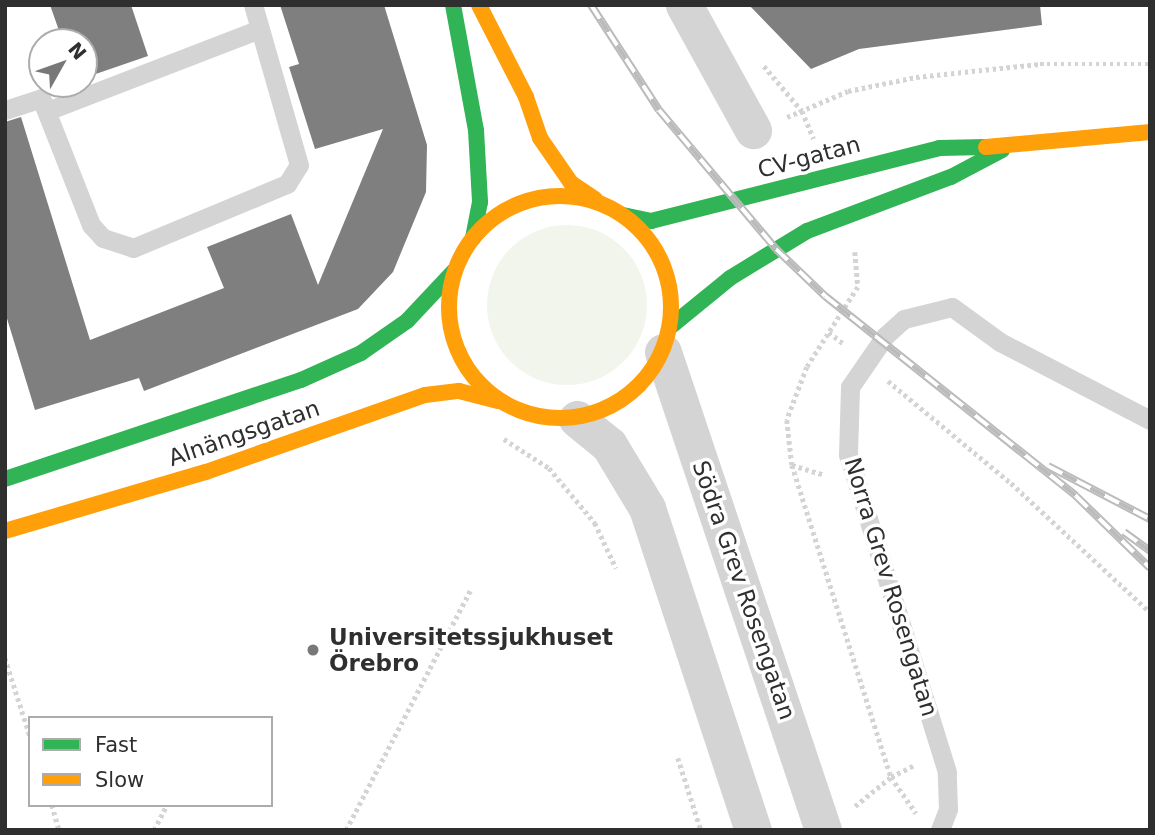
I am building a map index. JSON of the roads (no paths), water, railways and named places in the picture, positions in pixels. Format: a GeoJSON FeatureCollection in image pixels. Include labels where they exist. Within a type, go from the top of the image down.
{"type":"FeatureCollection","features":[{"type":"Feature","properties":{"kind":"main road"},"geometry":{"type":"LineString","coordinates":[[453,5],[477,130],[480,202],[473,238]]}},
{"type":"Feature","properties":{"kind":"main road"},"geometry":{"type":"LineString","coordinates":[[479,5],[526,97],[540,138],[571,183],[623,215],[649,239],[666,270],[666,339],[633,394],[578,419],[541,418],[498,401],[477,381],[453,341],[449,316],[454,271],[473,238],[499,213],[533,198],[594,199]]}},
{"type":"Feature","properties":{"kind":"main road","name":"CV-gatan"},"geometry":{"type":"LineString","coordinates":[[623,215],[651,221],[939,148],[1009,146],[1150,132]]}},
{"type":"Feature","properties":{"kind":"main road","name":"CV-gatan"},"geometry":{"type":"LineString","coordinates":[[666,339],[730,278],[807,231],[951,177],[1009,146]]}},
{"type":"Feature","properties":{"kind":"main road","name":"Alnängsgatan"},"geometry":{"type":"LineString","coordinates":[[5,479],[301,380],[360,353],[407,321],[454,271]]}},
{"type":"Feature","properties":{"kind":"main road","name":"Alnängsgatan"},"geometry":{"type":"LineString","coordinates":[[5,531],[206,472],[425,395],[459,391],[498,401]]}},
{"type":"Feature","properties":{"kind":"street"},"geometry":{"type":"LineString","coordinates":[[685,6],[753,130]]}},
{"type":"Feature","properties":{"kind":"street","name":"Södra Grev Rosengatan"},"geometry":{"type":"LineString","coordinates":[[666,339],[823,830]]}},
{"type":"Feature","properties":{"kind":"street"},"geometry":{"type":"LineString","coordinates":[[578,419],[608,445],[632,477],[647,508],[753,830]]}},
{"type":"Feature","properties":{"kind":"lane"},"geometry":{"type":"LineString","coordinates":[[5,110],[40,97],[91,225],[103,238],[133,248],[287,184],[299,165],[257,30],[253,5]]}},
{"type":"Feature","properties":{"kind":"lane"},"geometry":{"type":"LineString","coordinates":[[47,111],[257,30]]}},
{"type":"Feature","properties":{"kind":"lane","name":"Norra Grev Rosengatan"},"geometry":{"type":"LineString","coordinates":[[940,830],[947,809],[942,749],[848,455],[850,387],[885,336],[904,319],[952,307],[1000,342],[1150,420]]}},
{"type":"Feature","properties":{"kind":"railway"},"geometry":{"type":"LineString","coordinates":[[591,5],[659,110],[776,249],[825,296],[1076,496],[1150,568]]}},
{"type":"Feature","properties":{"kind":"railway"},"geometry":{"type":"LineString","coordinates":[[1048,466],[1150,519]]}},
{"type":"Feature","properties":{"kind":"railway"},"geometry":{"type":"LineString","coordinates":[[1124,532],[1150,551]]}},
{"type":"Feature","properties":{"kind":"place","name":"Universitetssjukhuset Örebro"},"geometry":{"type":"Point","coordinates":[313,650]}}]}
